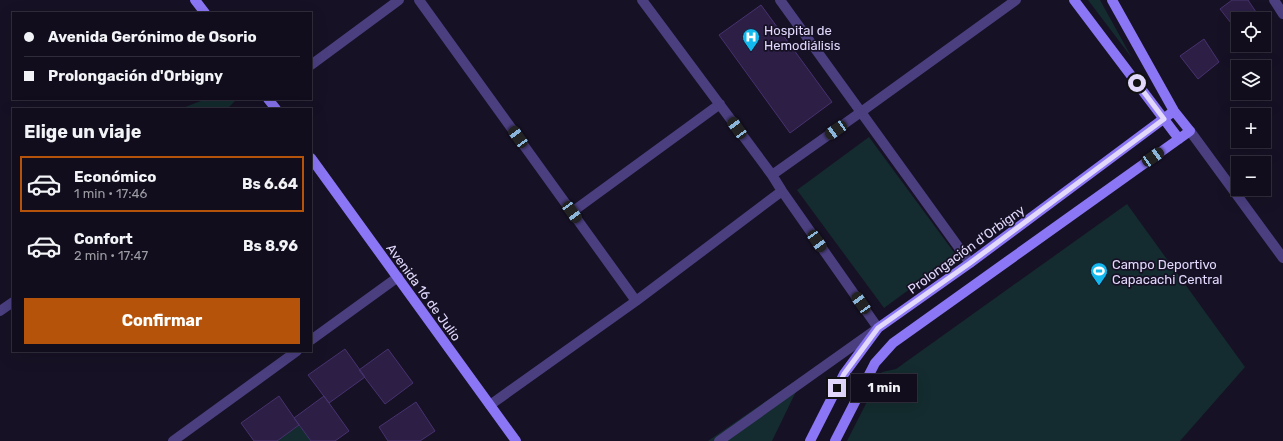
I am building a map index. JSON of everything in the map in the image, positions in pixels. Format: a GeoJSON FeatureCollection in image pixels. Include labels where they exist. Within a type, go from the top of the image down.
{"type":"FeatureCollection","features":[{"type":"Feature","properties":{"kind":"street"},"geometry":{"type":"LineString","coordinates":[[195,0],[204,12]]}},
{"type":"Feature","properties":{"kind":"street"},"geometry":{"type":"LineString","coordinates":[[312,64],[399,0]]}},
{"type":"Feature","properties":{"kind":"street"},"geometry":{"type":"LineString","coordinates":[[419,0],[636,301]]}},
{"type":"Feature","properties":{"kind":"street"},"geometry":{"type":"LineString","coordinates":[[642,0],[772,175],[782,192],[878,328],[719,441]]}},
{"type":"Feature","properties":{"kind":"street"},"geometry":{"type":"LineString","coordinates":[[780,0],[970,263]]}},
{"type":"Feature","properties":{"kind":"street"},"geometry":{"type":"LineString","coordinates":[[772,175],[862,112],[1016,0]]}},
{"type":"Feature","properties":{"kind":"street"},"geometry":{"type":"LineString","coordinates":[[1074,0],[1179,139]]}},
{"type":"Feature","properties":{"kind":"street"},"geometry":{"type":"LineString","coordinates":[[1112,0],[1174,111],[1283,258]]}},
{"type":"Feature","properties":{"kind":"street"},"geometry":{"type":"LineString","coordinates":[[1274,0],[1283,14]]}},
{"type":"Feature","properties":{"kind":"street"},"geometry":{"type":"LineString","coordinates":[[572,212],[720,104]]}},
{"type":"Feature","properties":{"kind":"street","name":"Prolongación d'Orbigny"},"geometry":{"type":"LineString","coordinates":[[810,441],[844,374],[878,328],[970,263],[1174,111]]}},
{"type":"Feature","properties":{"kind":"street"},"geometry":{"type":"LineString","coordinates":[[835,441],[875,363],[893,343],[1190,131]]}},
{"type":"Feature","properties":{"kind":"street","name":"Avenida 16 de Julio"},"geometry":{"type":"LineString","coordinates":[[312,159],[516,441]]}},
{"type":"Feature","properties":{"kind":"street"},"geometry":{"type":"LineString","coordinates":[[490,405],[636,301],[782,192]]}},
{"type":"Feature","properties":{"kind":"street"},"geometry":{"type":"LineString","coordinates":[[312,339],[398,277]]}},
{"type":"Feature","properties":{"kind":"street"},"geometry":{"type":"LineString","coordinates":[[0,312],[12,303]]}},
{"type":"Feature","properties":{"kind":"street"},"geometry":{"type":"LineString","coordinates":[[173,441],[295,352]]}},
{"type":"Feature","properties":{"kind":"green space"},"geometry":{"type":"Polygon","coordinates":[[[1088,0],[1100,0],[1132,58],[1088,0]]]}},
{"type":"Feature","properties":{"kind":"green space"},"geometry":{"type":"Polygon","coordinates":[[[203,100],[236,100],[228,108],[183,108],[203,100]]]}},
{"type":"Feature","properties":{"kind":"green space"},"geometry":{"type":"Polygon","coordinates":[[[869,137],[956,255],[884,308],[797,190],[869,137]]]}},
{"type":"Feature","properties":{"kind":"green space","name":"Campo Deportivo Capacachi Central"},"geometry":{"type":"Polygon","coordinates":[[[1127,204],[1245,367],[1180,441],[847,441],[882,372],[896,369],[1127,204]]]}},
{"type":"Feature","properties":{"kind":"green space"},"geometry":{"type":"Polygon","coordinates":[[[804,375],[772,441],[708,441],[804,375]]]}},
{"type":"Feature","properties":{"kind":"green space"},"geometry":{"type":"Polygon","coordinates":[[[299,425],[311,441],[277,441],[299,425]]]}},
{"type":"Feature","properties":{"kind":"building"},"geometry":{"type":"Polygon","coordinates":[[[1232,0],[1248,0],[1256,12],[1231,12],[1231,23],[1220,9],[1232,0]]]}},
{"type":"Feature","properties":{"kind":"building","name":"Hospital de Hemodiálisis"},"geometry":{"type":"Polygon","coordinates":[[[761,5],[832,102],[790,133],[719,35],[761,5]]]}},
{"type":"Feature","properties":{"kind":"building"},"geometry":{"type":"Polygon","coordinates":[[[1204,39],[1219,62],[1198,79],[1180,56],[1204,39]]]}},
{"type":"Feature","properties":{"kind":"building"},"geometry":{"type":"Polygon","coordinates":[[[345,349],[365,377],[329,403],[308,375],[345,349]]]}},
{"type":"Feature","properties":{"kind":"building"},"geometry":{"type":"Polygon","coordinates":[[[388,349],[413,383],[385,404],[359,370],[388,349]]]}},
{"type":"Feature","properties":{"kind":"building"},"geometry":{"type":"Polygon","coordinates":[[[279,396],[299,425],[277,441],[254,441],[241,423],[279,396]]]}},
{"type":"Feature","properties":{"kind":"building"},"geometry":{"type":"Polygon","coordinates":[[[324,396],[349,431],[335,441],[311,441],[294,418],[324,396]]]}},
{"type":"Feature","properties":{"kind":"building"},"geometry":{"type":"Polygon","coordinates":[[[416,402],[435,431],[420,441],[388,441],[379,427],[416,402]]]}},
{"type":"Feature","properties":{"kind":"place","name":"Hospital de Hemodiálisis"},"geometry":{"type":"Point","coordinates":[751,52]}},
{"type":"Feature","properties":{"kind":"place","name":"Campo Deportivo Capacachi Central"},"geometry":{"type":"Point","coordinates":[1099,286]}},
{"type":"Feature","properties":{"kind":"route"},"geometry":{"type":"LineString","coordinates":[[837,388],[844,374],[878,328],[970,263],[1164,119],[1137,83]]}}]}
